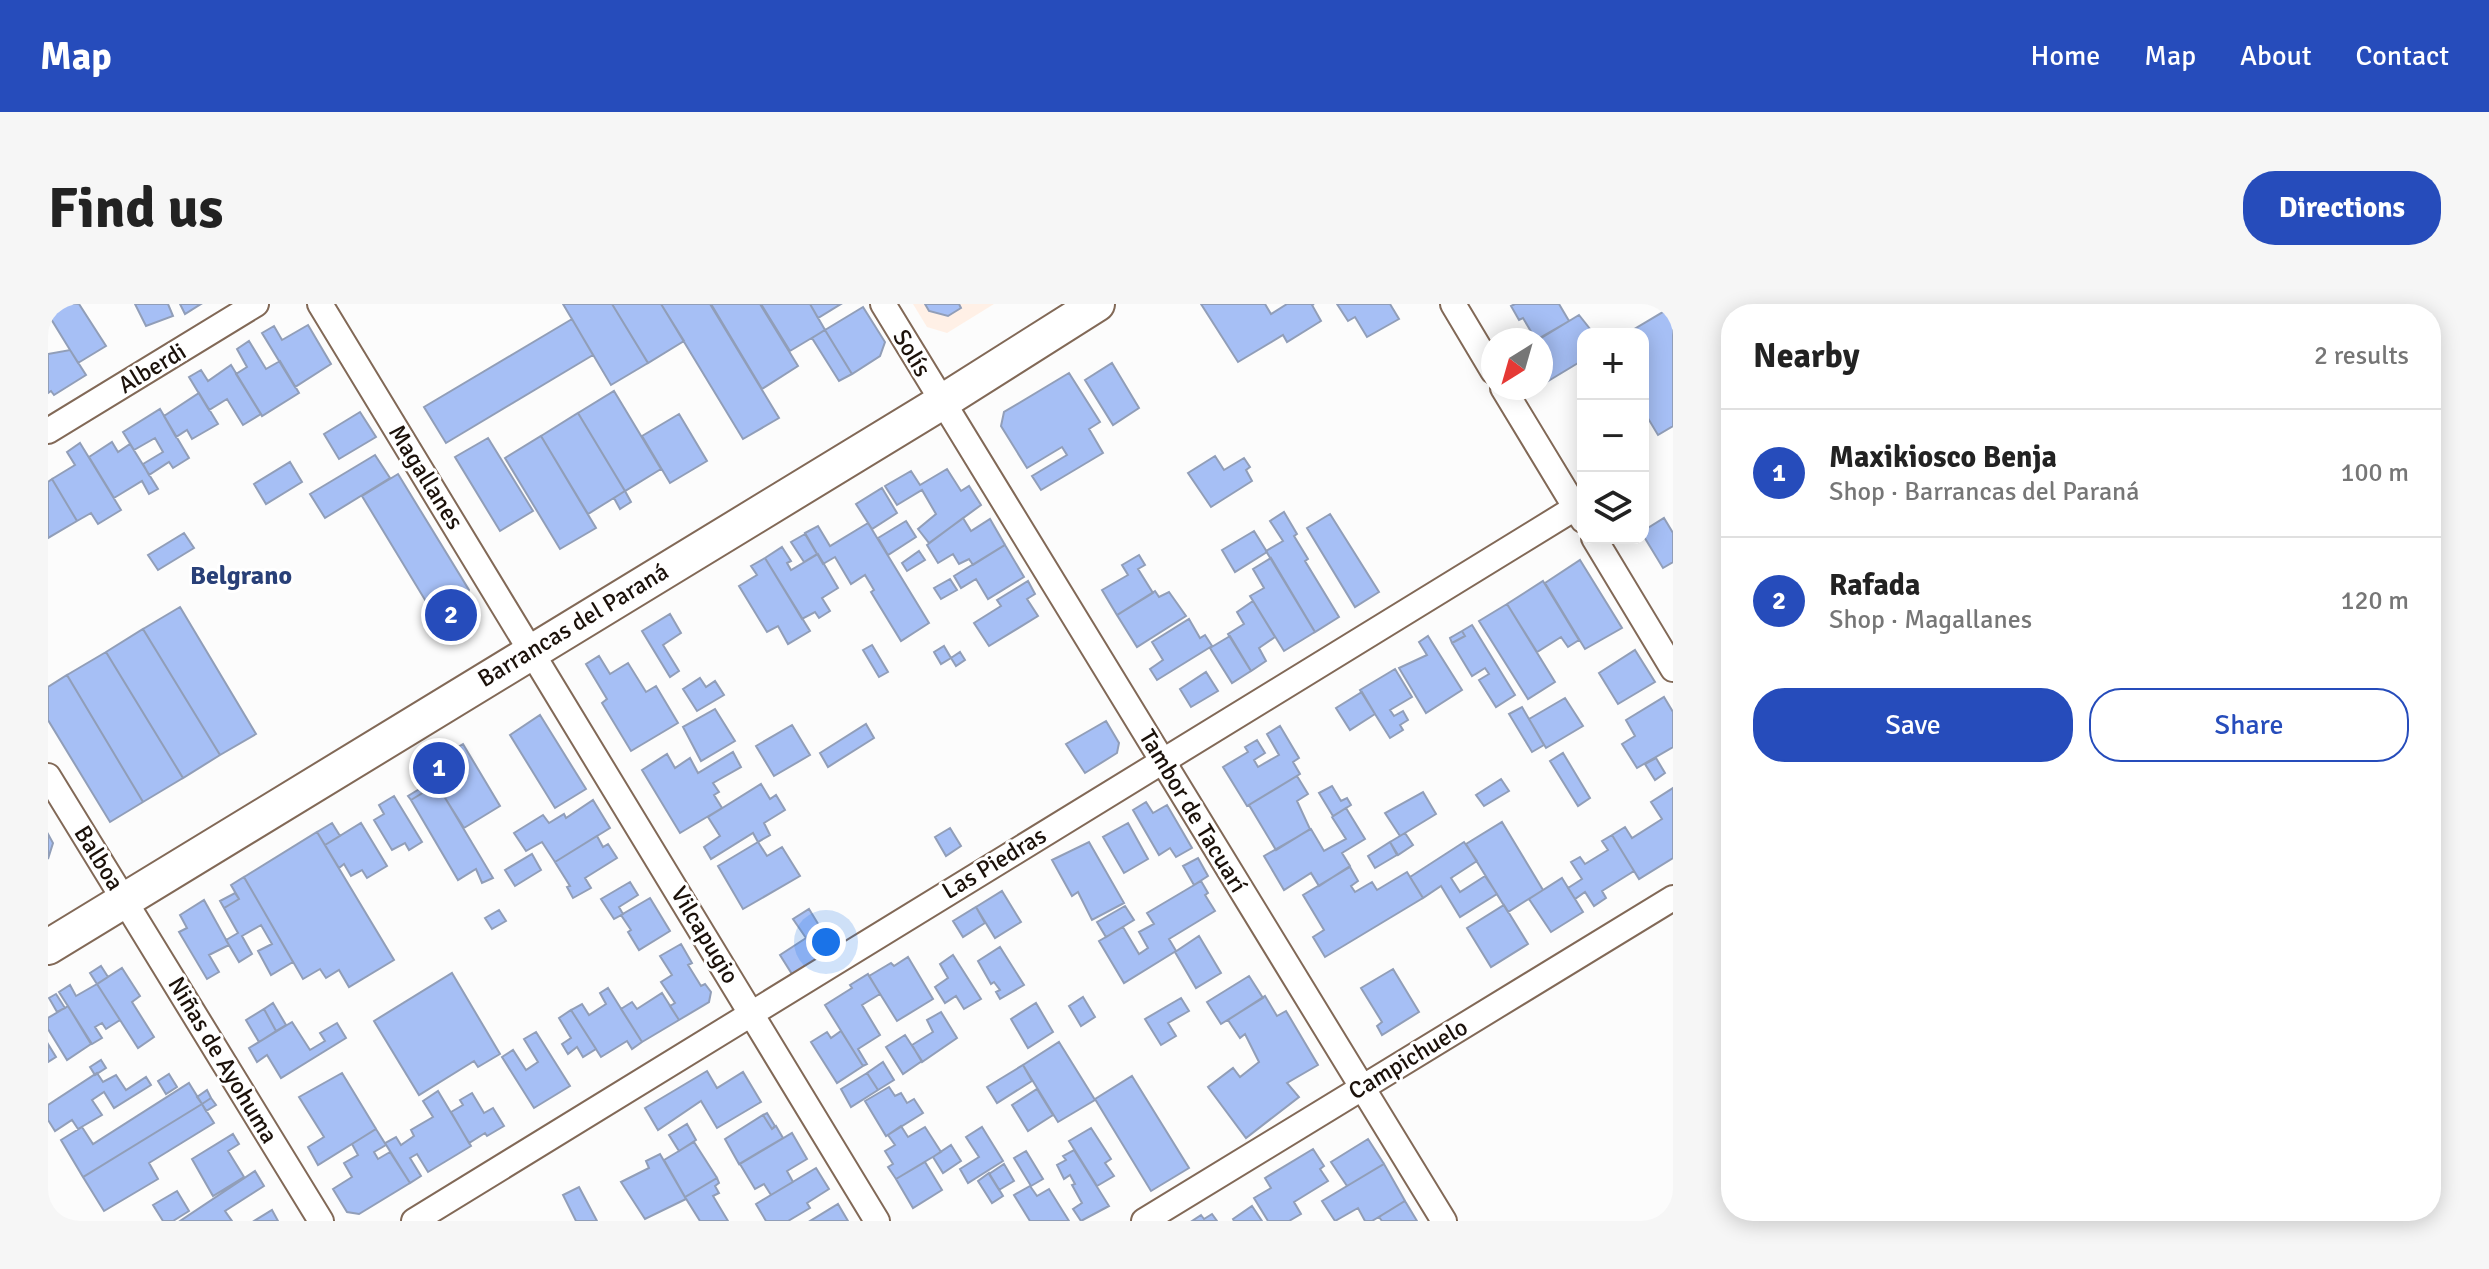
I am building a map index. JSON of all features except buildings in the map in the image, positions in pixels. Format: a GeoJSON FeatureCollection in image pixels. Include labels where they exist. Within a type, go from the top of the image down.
{"type":"FeatureCollection","features":[{"type":"Feature","properties":{"kind":"main road","name":"Barrancas del Paraná"},"geometry":{"type":"LineString","coordinates":[[48,947],[942,402],[1097,304]]}},
{"type":"Feature","properties":{"kind":"street","name":"Alberdi"},"geometry":{"type":"LineString","coordinates":[[48,431],[256,304]]}},
{"type":"Feature","properties":{"kind":"street","name":"Magallanes"},"geometry":{"type":"LineString","coordinates":[[320,304],[532,650]]}},
{"type":"Feature","properties":{"kind":"street","name":"Solís"},"geometry":{"type":"LineString","coordinates":[[883,304],[942,402]]}},
{"type":"Feature","properties":{"kind":"street"},"geometry":{"type":"LineString","coordinates":[[1453,304],[1481,351]]}},
{"type":"Feature","properties":{"kind":"street"},"geometry":{"type":"LineString","coordinates":[[1510,400],[1577,511]]}},
{"type":"Feature","properties":{"kind":"street","name":"Tambor de Tacuarí"},"geometry":{"type":"LineString","coordinates":[[942,402],[1444,1221]]}},
{"type":"Feature","properties":{"kind":"street","name":"Las Piedras"},"geometry":{"type":"LineString","coordinates":[[414,1221],[1162,761],[1577,515]]}},
{"type":"Feature","properties":{"kind":"street"},"geometry":{"type":"LineString","coordinates":[[1598,544],[1673,669]]}},
{"type":"Feature","properties":{"kind":"street","name":"Vilcapugio"},"geometry":{"type":"LineString","coordinates":[[532,650],[877,1221]]}},
{"type":"Feature","properties":{"kind":"street","name":"Balboa"},"geometry":{"type":"LineString","coordinates":[[48,776],[125,899]]}},
{"type":"Feature","properties":{"kind":"street","name":"Campichuelo"},"geometry":{"type":"LineString","coordinates":[[1144,1221],[1673,898]]}},
{"type":"Feature","properties":{"kind":"street","name":"Niñas de Ayohuma"},"geometry":{"type":"LineString","coordinates":[[125,899],[321,1221]]}},
{"type":"Feature","properties":{"kind":"shaded area"},"geometry":{"type":"Polygon","coordinates":[[[913,304],[994,304],[947,333],[927,327],[913,304]]]}},
{"type":"Feature","properties":{"kind":"place","name":"Rafada"},"geometry":{"type":"Point","coordinates":[451,615]}},
{"type":"Feature","properties":{"kind":"place","name":"Maxikiosco Benja"},"geometry":{"type":"Point","coordinates":[439,768]}},
{"type":"Feature","properties":{"kind":"district","name":"Belgrano"},"geometry":{"type":"Point","coordinates":[241,575]}}]}
